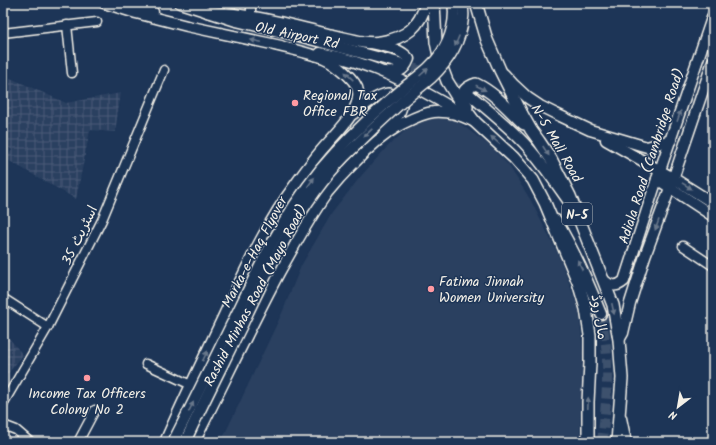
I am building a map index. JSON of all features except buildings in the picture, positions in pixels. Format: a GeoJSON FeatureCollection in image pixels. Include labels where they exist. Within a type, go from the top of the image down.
{"type":"FeatureCollection","features":[{"type":"Feature","properties":{"kind":"highway"},"geometry":{"type":"LineString","coordinates":[[208,12],[251,17],[316,32],[368,42],[381,42],[409,32],[417,24],[424,12],[426,3]]}},
{"type":"Feature","properties":{"kind":"highway"},"geometry":{"type":"LineString","coordinates":[[434,3],[436,42],[441,65],[447,81],[474,122]]}},
{"type":"Feature","properties":{"kind":"highway","name":"N-5 Mall Road"},"geometry":{"type":"LineString","coordinates":[[476,3],[487,40],[500,70],[522,114],[551,160],[570,196],[613,305],[619,340],[622,378],[617,442]]}},
{"type":"Feature","properties":{"kind":"highway"},"geometry":{"type":"LineString","coordinates":[[474,122],[463,97],[463,93],[466,89],[476,84],[494,96],[531,130]]}},
{"type":"Feature","properties":{"kind":"highway","name":"مال روڈ"},"geometry":{"type":"LineString","coordinates":[[474,122],[514,158],[533,180],[545,203],[578,282],[586,309],[590,335],[588,442]]}},
{"type":"Feature","properties":{"kind":"main road","name":"Old Airport Rd"},"geometry":{"type":"LineString","coordinates":[[104,3],[188,26],[274,45],[334,56],[383,72],[443,102],[474,122]]}},
{"type":"Feature","properties":{"kind":"main road"},"geometry":{"type":"LineString","coordinates":[[131,3],[188,26]]}},
{"type":"Feature","properties":{"kind":"main road"},"geometry":{"type":"LineString","coordinates":[[180,3],[236,21],[399,63]]}},
{"type":"Feature","properties":{"kind":"main road","name":"Marka-e-Haq Flyover"},"geometry":{"type":"LineString","coordinates":[[173,442],[258,269],[290,211],[318,171],[351,136],[423,73],[442,52],[450,37],[453,23],[453,3]]}},
{"type":"Feature","properties":{"kind":"main road","name":"Marka-e-Haq Flyover"},"geometry":{"type":"LineString","coordinates":[[185,442],[271,265],[301,213],[324,181],[351,150],[403,101],[431,78],[444,63],[454,49],[461,33],[464,17],[462,3]]}},
{"type":"Feature","properties":{"kind":"main road","name":"Adiala Road (Cambridge Road)"},"geometry":{"type":"LineString","coordinates":[[602,278],[606,283],[613,286],[620,285],[624,281],[713,15]]}},
{"type":"Feature","properties":{"kind":"main road"},"geometry":{"type":"LineString","coordinates":[[368,42],[397,50],[405,54],[409,59],[406,67],[402,70],[383,72]]}},
{"type":"Feature","properties":{"kind":"main road","name":"Rashid Minhas Road (Mayo Road)"},"geometry":{"type":"LineString","coordinates":[[165,442],[190,385],[262,238],[294,187],[312,162],[351,116],[357,104],[358,91],[355,82],[347,74],[326,59],[274,45]]}},
{"type":"Feature","properties":{"kind":"main road","name":"Adiala Road (Cambridge Road)"},"geometry":{"type":"LineString","coordinates":[[619,340],[623,333],[630,303],[645,256],[712,68]]}},
{"type":"Feature","properties":{"kind":"main road"},"geometry":{"type":"LineString","coordinates":[[500,70],[528,98],[540,106],[590,130],[659,175],[670,188],[713,216]]}},
{"type":"Feature","properties":{"kind":"main road"},"geometry":{"type":"LineString","coordinates":[[351,116],[376,98],[386,94],[393,94],[400,99],[402,104],[401,110],[395,120],[379,138]]}},
{"type":"Feature","properties":{"kind":"main road"},"geometry":{"type":"LineString","coordinates":[[469,94],[498,117],[525,144],[548,172],[576,213]]}},
{"type":"Feature","properties":{"kind":"main road","name":"Rashid Minhas Road (Mayo Road)"},"geometry":{"type":"LineString","coordinates":[[194,442],[294,245],[313,213],[340,177],[379,138],[411,119],[432,112],[445,112],[458,114],[474,122]]}},
{"type":"Feature","properties":{"kind":"main road"},"geometry":{"type":"LineString","coordinates":[[590,130],[647,147],[671,140]]}},
{"type":"Feature","properties":{"kind":"main road"},"geometry":{"type":"LineString","coordinates":[[659,175],[673,178],[713,203]]}},
{"type":"Feature","properties":{"kind":"main road"},"geometry":{"type":"LineString","coordinates":[[545,203],[568,240],[587,279],[601,314]]}},
{"type":"Feature","properties":{"kind":"main road"},"geometry":{"type":"LineString","coordinates":[[620,412],[626,442]]}},
{"type":"Feature","properties":{"kind":"street"},"geometry":{"type":"LineString","coordinates":[[251,3],[251,17]]}},
{"type":"Feature","properties":{"kind":"street"},"geometry":{"type":"LineString","coordinates":[[3,33],[97,22]]}},
{"type":"Feature","properties":{"kind":"street"},"geometry":{"type":"LineString","coordinates":[[67,25],[72,73]]}},
{"type":"Feature","properties":{"kind":"street","name":"اسٹریٹ 35"},"geometry":{"type":"LineString","coordinates":[[3,404],[48,327],[102,220],[164,70]]}},
{"type":"Feature","properties":{"kind":"street"},"geometry":{"type":"LineString","coordinates":[[683,246],[713,266]]}},
{"type":"Feature","properties":{"kind":"street"},"geometry":{"type":"LineString","coordinates":[[3,298],[48,327]]}},
{"type":"Feature","properties":{"kind":"street"},"geometry":{"type":"LineString","coordinates":[[146,364],[190,385]]}},
{"type":"Feature","properties":{"kind":"street"},"geometry":{"type":"LineString","coordinates":[[78,442],[95,410]]}},
{"type":"Feature","properties":{"kind":"street"},"geometry":{"type":"LineString","coordinates":[[3,425],[16,430],[30,442]]}},
{"type":"Feature","properties":{"kind":"shaded area"},"geometry":{"type":"Polygon","coordinates":[[[8,77],[66,103],[121,93],[115,132],[90,130],[76,199],[6,159],[12,150],[3,143],[3,82],[8,77]]]}},
{"type":"Feature","properties":{"kind":"shaded area","name":"Fatima Jinnah Women University"},"geometry":{"type":"Polygon","coordinates":[[[426,112],[450,116],[490,146],[509,166],[530,199],[558,254],[579,311],[583,353],[580,442],[221,442],[282,313],[301,266],[332,213],[361,176],[387,147],[426,112]]]}},
{"type":"Feature","properties":{"kind":"shaded area"},"geometry":{"type":"Polygon","coordinates":[[[3,331],[23,355],[5,377],[3,376],[3,331]]]}},
{"type":"Feature","properties":{"kind":"tunnel"},"geometry":{"type":"LineString","coordinates":[[399,63],[432,75],[469,94]]}},
{"type":"Feature","properties":{"kind":"tunnel"},"geometry":{"type":"LineString","coordinates":[[601,314],[606,349],[607,371],[602,442]]}},
{"type":"Feature","properties":{"kind":"place","name":"Regional Tax Office FBR"},"geometry":{"type":"Point","coordinates":[295,103]}},
{"type":"Feature","properties":{"kind":"place","name":"Fatima Jinnah Women University"},"geometry":{"type":"Point","coordinates":[431,289]}},
{"type":"Feature","properties":{"kind":"place","name":"Income Tax Officers Colony No 2"},"geometry":{"type":"Point","coordinates":[87,378]}}]}
